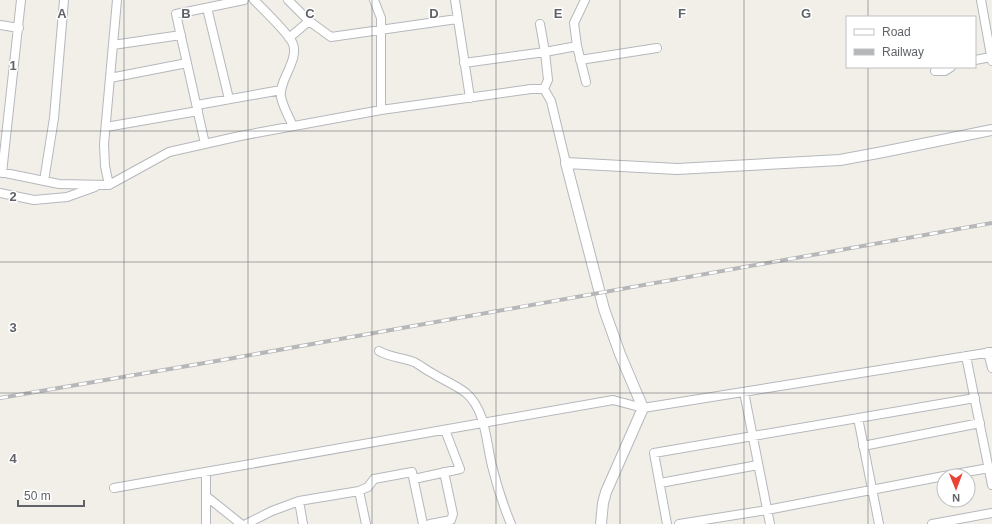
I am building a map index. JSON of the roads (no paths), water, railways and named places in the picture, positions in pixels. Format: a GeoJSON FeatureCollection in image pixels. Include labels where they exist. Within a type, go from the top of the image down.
{"type":"FeatureCollection","features":[{"type":"Feature","properties":{"kind":"street"},"geometry":{"type":"LineString","coordinates":[[21,0],[19,28],[1,173],[59,184],[109,185],[169,152],[240,136],[381,110],[532,89],[544,89]]}},
{"type":"Feature","properties":{"kind":"street"},"geometry":{"type":"LineString","coordinates":[[44,181],[54,118],[64,0]]}},
{"type":"Feature","properties":{"kind":"street"},"geometry":{"type":"LineString","coordinates":[[109,185],[105,166],[104,144],[117,0]]}},
{"type":"Feature","properties":{"kind":"street"},"geometry":{"type":"LineString","coordinates":[[205,144],[176,14],[244,0]]}},
{"type":"Feature","properties":{"kind":"street"},"geometry":{"type":"LineString","coordinates":[[254,0],[293,44],[293,58],[281,90],[281,98],[293,126]]}},
{"type":"Feature","properties":{"kind":"street"},"geometry":{"type":"LineString","coordinates":[[288,0],[309,21],[331,37],[457,19]]}},
{"type":"Feature","properties":{"kind":"street"},"geometry":{"type":"LineString","coordinates":[[374,0],[380,18],[381,30],[381,110]]}},
{"type":"Feature","properties":{"kind":"street"},"geometry":{"type":"LineString","coordinates":[[454,0],[470,98]]}},
{"type":"Feature","properties":{"kind":"street"},"geometry":{"type":"LineString","coordinates":[[585,0],[574,23],[577,46],[586,82]]}},
{"type":"Feature","properties":{"kind":"street"},"geometry":{"type":"LineString","coordinates":[[976,60],[992,59],[981,0]]}},
{"type":"Feature","properties":{"kind":"street"},"geometry":{"type":"LineString","coordinates":[[207,8],[229,100]]}},
{"type":"Feature","properties":{"kind":"street"},"geometry":{"type":"LineString","coordinates":[[289,38],[309,21]]}},
{"type":"Feature","properties":{"kind":"street"},"geometry":{"type":"LineString","coordinates":[[540,24],[548,80],[544,89]]}},
{"type":"Feature","properties":{"kind":"street"},"geometry":{"type":"LineString","coordinates":[[0,25],[19,28]]}},
{"type":"Feature","properties":{"kind":"street"},"geometry":{"type":"LineString","coordinates":[[113,45],[181,35]]}},
{"type":"Feature","properties":{"kind":"street"},"geometry":{"type":"LineString","coordinates":[[464,63],[577,46]]}},
{"type":"Feature","properties":{"kind":"street"},"geometry":{"type":"LineString","coordinates":[[580,60],[657,48]]}},
{"type":"Feature","properties":{"kind":"street"},"geometry":{"type":"LineString","coordinates":[[110,78],[187,63]]}},
{"type":"Feature","properties":{"kind":"street"},"geometry":{"type":"LineString","coordinates":[[935,72],[945,71],[950,68]]}},
{"type":"Feature","properties":{"kind":"street"},"geometry":{"type":"LineString","coordinates":[[544,89],[551,101],[604,308],[620,354],[643,408],[606,492],[603,503],[601,524]]}},
{"type":"Feature","properties":{"kind":"street"},"geometry":{"type":"LineString","coordinates":[[106,127],[281,90]]}},
{"type":"Feature","properties":{"kind":"street"},"geometry":{"type":"LineString","coordinates":[[566,163],[677,169],[840,160],[992,130]]}},
{"type":"Feature","properties":{"kind":"street"},"geometry":{"type":"LineString","coordinates":[[0,193],[34,200],[67,198],[100,186]]}},
{"type":"Feature","properties":{"kind":"street"},"geometry":{"type":"LineString","coordinates":[[379,351],[387,356],[414,362],[466,393],[473,401],[483,423],[500,495],[511,524]]}},
{"type":"Feature","properties":{"kind":"street"},"geometry":{"type":"LineString","coordinates":[[114,488],[613,400],[643,408],[990,352],[992,368]]}},
{"type":"Feature","properties":{"kind":"street"},"geometry":{"type":"LineString","coordinates":[[966,356],[992,485]]}},
{"type":"Feature","properties":{"kind":"street"},"geometry":{"type":"LineString","coordinates":[[744,392],[770,524]]}},
{"type":"Feature","properties":{"kind":"street"},"geometry":{"type":"LineString","coordinates":[[667,524],[654,453],[975,398]]}},
{"type":"Feature","properties":{"kind":"street"},"geometry":{"type":"LineString","coordinates":[[858,418],[879,524]]}},
{"type":"Feature","properties":{"kind":"street"},"geometry":{"type":"LineString","coordinates":[[863,446],[980,423]]}},
{"type":"Feature","properties":{"kind":"street"},"geometry":{"type":"LineString","coordinates":[[414,479],[460,469],[445,430]]}},
{"type":"Feature","properties":{"kind":"street"},"geometry":{"type":"LineString","coordinates":[[660,483],[758,465]]}},
{"type":"Feature","properties":{"kind":"street"},"geometry":{"type":"LineString","coordinates":[[976,470],[989,468]]}},
{"type":"Feature","properties":{"kind":"street"},"geometry":{"type":"LineString","coordinates":[[206,472],[206,524]]}},
{"type":"Feature","properties":{"kind":"street"},"geometry":{"type":"LineString","coordinates":[[246,524],[272,510],[299,501],[360,490],[368,487],[374,479],[412,472],[423,524]]}},
{"type":"Feature","properties":{"kind":"street"},"geometry":{"type":"LineString","coordinates":[[430,524],[451,520],[453,514],[444,472]]}},
{"type":"Feature","properties":{"kind":"street"},"geometry":{"type":"LineString","coordinates":[[679,524],[767,510],[936,478]]}},
{"type":"Feature","properties":{"kind":"street"},"geometry":{"type":"LineString","coordinates":[[360,490],[366,524]]}},
{"type":"Feature","properties":{"kind":"street"},"geometry":{"type":"LineString","coordinates":[[206,496],[241,524]]}},
{"type":"Feature","properties":{"kind":"street"},"geometry":{"type":"LineString","coordinates":[[299,501],[303,524]]}},
{"type":"Feature","properties":{"kind":"street"},"geometry":{"type":"LineString","coordinates":[[932,524],[992,513]]}},
{"type":"Feature","properties":{"kind":"railway"},"geometry":{"type":"LineString","coordinates":[[0,398],[228,359],[992,223]]}}]}
